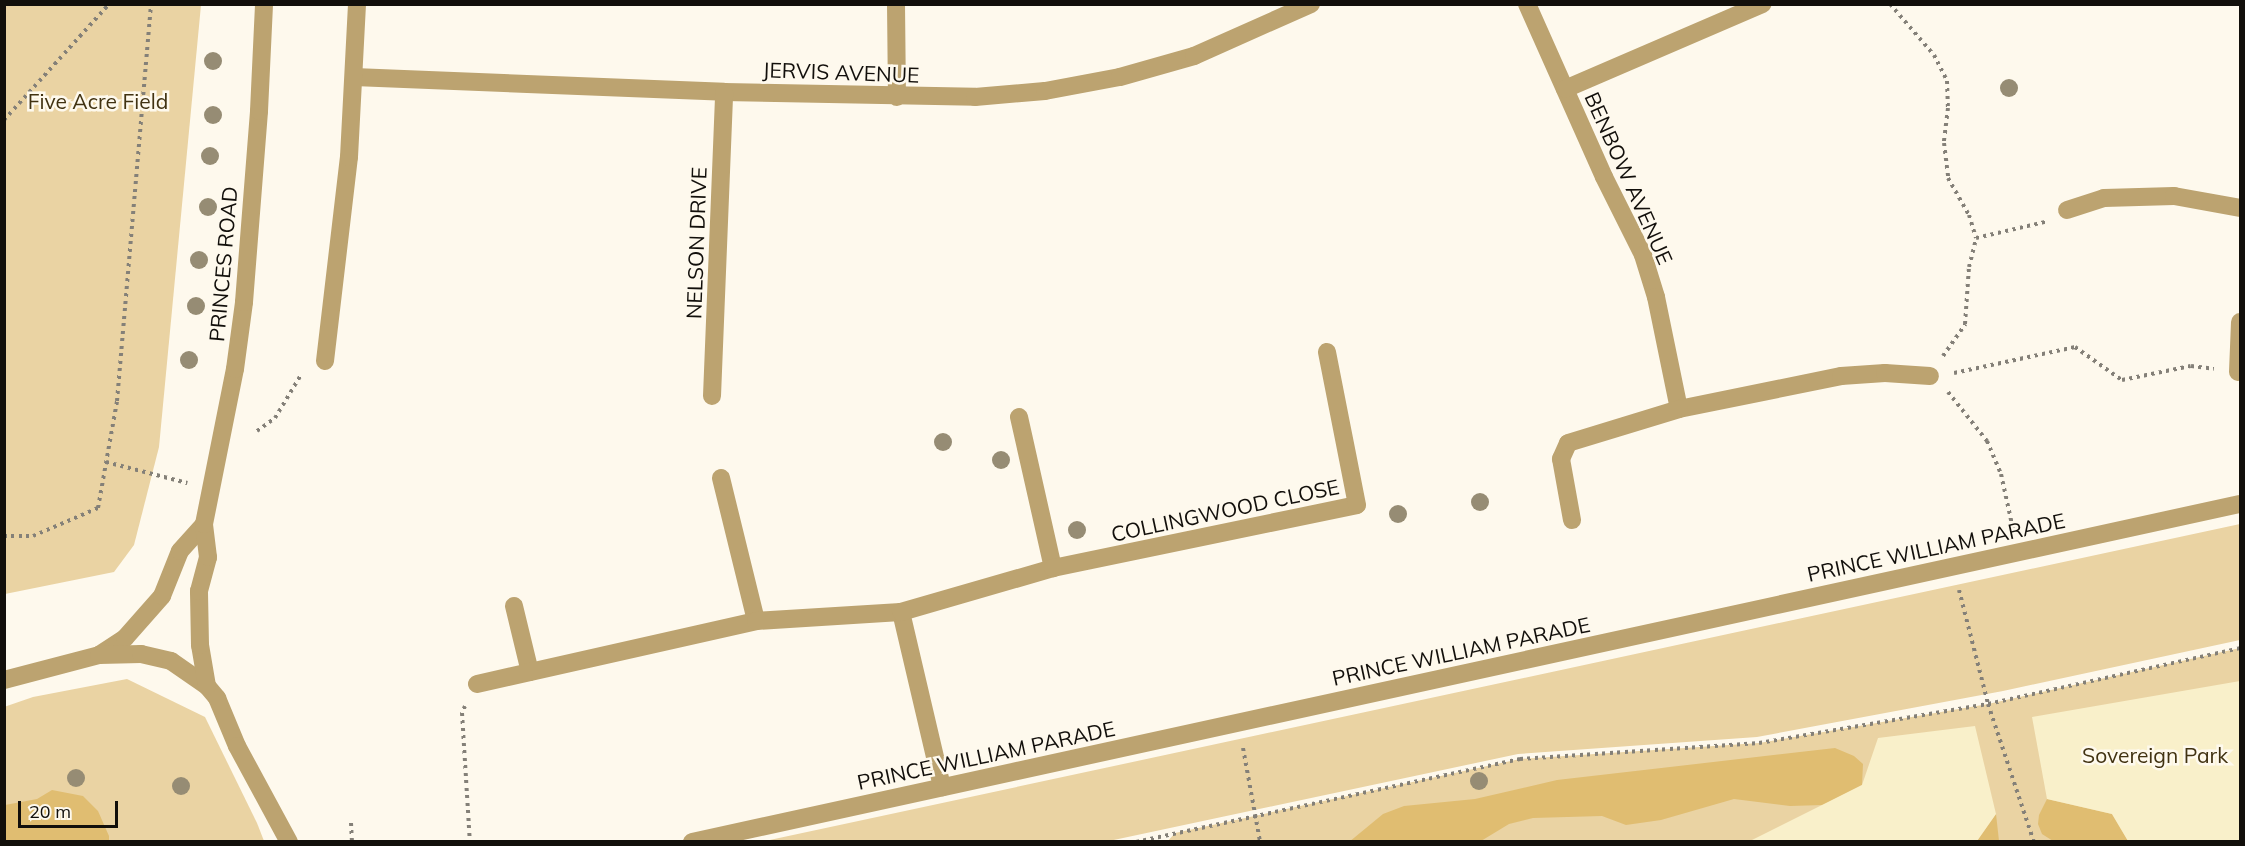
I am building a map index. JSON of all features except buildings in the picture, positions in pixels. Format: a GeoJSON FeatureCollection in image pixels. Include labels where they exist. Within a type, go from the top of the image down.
{"type":"FeatureCollection","features":[{"type":"Feature","properties":{"kind":"street","name":"PRINCES ROAD"},"geometry":{"type":"LineString","coordinates":[[207,686],[200,634],[199,591],[208,556],[204,524],[235,369],[243,302],[259,111],[264,4]]}},
{"type":"Feature","properties":{"kind":"street"},"geometry":{"type":"LineString","coordinates":[[325,360],[349,157],[357,4]]}},
{"type":"Feature","properties":{"kind":"street"},"geometry":{"type":"LineString","coordinates":[[896,4],[897,97]]}},
{"type":"Feature","properties":{"kind":"street","name":"JERVIS AVENUE"},"geometry":{"type":"LineString","coordinates":[[354,77],[724,92],[897,97],[987,96],[1045,91],[1120,77],[1194,56],[1311,4]]}},
{"type":"Feature","properties":{"kind":"street","name":"BENBOW AVENUE"},"geometry":{"type":"LineString","coordinates":[[1527,4],[1604,177],[1643,255],[1656,297],[1679,409]]}},
{"type":"Feature","properties":{"kind":"street"},"geometry":{"type":"LineString","coordinates":[[1565,89],[1762,4]]}},
{"type":"Feature","properties":{"kind":"street","name":"NELSON DRIVE"},"geometry":{"type":"LineString","coordinates":[[712,396],[724,92]]}},
{"type":"Feature","properties":{"kind":"street"},"geometry":{"type":"LineString","coordinates":[[2067,210],[2104,198],[2174,196],[2241,208]]}},
{"type":"Feature","properties":{"kind":"street"},"geometry":{"type":"LineString","coordinates":[[2238,372],[2241,322]]}},
{"type":"Feature","properties":{"kind":"street","name":"COLLINGWOOD CLOSE"},"geometry":{"type":"LineString","coordinates":[[477,684],[756,621],[901,612],[1053,568],[1358,505],[1327,352]]}},
{"type":"Feature","properties":{"kind":"street"},"geometry":{"type":"LineString","coordinates":[[1572,520],[1561,459],[1568,443],[1679,409],[1841,376],[1885,373],[1929,376]]}},
{"type":"Feature","properties":{"kind":"street"},"geometry":{"type":"LineString","coordinates":[[1019,417],[1053,568]]}},
{"type":"Feature","properties":{"kind":"street"},"geometry":{"type":"LineString","coordinates":[[721,478],[756,621]]}},
{"type":"Feature","properties":{"kind":"street","name":"PRINCE WILLIAM PARADE"},"geometry":{"type":"LineString","coordinates":[[692,842],[2241,504]]}},
{"type":"Feature","properties":{"kind":"street"},"geometry":{"type":"LineString","coordinates":[[99,655],[125,638],[162,596],[180,551],[204,524]]}},
{"type":"Feature","properties":{"kind":"street"},"geometry":{"type":"LineString","coordinates":[[514,606],[530,672]]}},
{"type":"Feature","properties":{"kind":"street"},"geometry":{"type":"LineString","coordinates":[[901,612],[942,787]]}},
{"type":"Feature","properties":{"kind":"street"},"geometry":{"type":"LineString","coordinates":[[4,680],[99,655],[141,654],[171,661],[207,686],[217,698],[237,746],[291,840]]}},
{"type":"Feature","properties":{"kind":"path"},"geometry":{"type":"LineString","coordinates":[[4,120],[109,4]]}},
{"type":"Feature","properties":{"kind":"path"},"geometry":{"type":"LineString","coordinates":[[4,536],[33,536],[98,508],[117,401],[151,4]]}},
{"type":"Feature","properties":{"kind":"path"},"geometry":{"type":"LineString","coordinates":[[1890,4],[1935,55],[1947,81],[1948,108],[1944,143],[1948,178],[1969,215],[1976,238],[1969,267],[1965,324],[1929,376]]}},
{"type":"Feature","properties":{"kind":"path"},"geometry":{"type":"LineString","coordinates":[[1976,238],[2037,225],[2067,210]]}},
{"type":"Feature","properties":{"kind":"path"},"geometry":{"type":"LineString","coordinates":[[1929,376],[1971,371],[2075,347],[2122,380],[2191,366],[2238,372]]}},
{"type":"Feature","properties":{"kind":"path"},"geometry":{"type":"LineString","coordinates":[[257,430],[275,418],[305,367],[325,360]]}},
{"type":"Feature","properties":{"kind":"path"},"geometry":{"type":"LineString","coordinates":[[1929,376],[1955,398],[1987,441],[2001,474],[2018,552]]}},
{"type":"Feature","properties":{"kind":"path"},"geometry":{"type":"LineString","coordinates":[[106,462],[175,480]]}},
{"type":"Feature","properties":{"kind":"path"},"geometry":{"type":"LineString","coordinates":[[1953,566],[1988,704],[2034,842]]}},
{"type":"Feature","properties":{"kind":"path"},"geometry":{"type":"LineString","coordinates":[[1136,842],[1520,759],[1759,743],[1988,704],[2241,648]]}},
{"type":"Feature","properties":{"kind":"path"},"geometry":{"type":"LineString","coordinates":[[470,842],[462,713],[477,684]]}},
{"type":"Feature","properties":{"kind":"path"},"geometry":{"type":"LineString","coordinates":[[1238,723],[1260,842]]}},
{"type":"Feature","properties":{"kind":"path"},"geometry":{"type":"LineString","coordinates":[[351,823],[352,842]]}},
{"type":"Feature","properties":{"kind":"green space","name":"Five Acre Field"},"geometry":{"type":"Polygon","coordinates":[[[5,4],[201,5],[159,447],[134,545],[114,572],[5,594],[5,4]]]}},
{"type":"Feature","properties":{"kind":"green space"},"geometry":{"type":"Polygon","coordinates":[[[2240,524],[2240,640],[2003,691],[1757,737],[1518,754],[1109,841],[765,841],[2240,524]]]}},
{"type":"Feature","properties":{"kind":"green space","name":"Sovereign Park"},"geometry":{"type":"Polygon","coordinates":[[[2240,648],[2240,841],[1167,842],[1175,833],[1520,759],[1759,743],[1988,704],[2240,648]]]}},
{"type":"Feature","properties":{"kind":"green space"},"geometry":{"type":"Polygon","coordinates":[[[127,679],[205,717],[264,841],[5,841],[4,707],[33,697],[127,679]]]}},
{"type":"Feature","properties":{"kind":"shaded area"},"geometry":{"type":"Polygon","coordinates":[[[1835,748],[1854,756],[1863,764],[1862,785],[1823,805],[1790,806],[1734,799],[1661,820],[1626,825],[1602,816],[1533,818],[1509,824],[1481,841],[1349,842],[1383,814],[1404,806],[1475,799],[1557,780],[1835,748]]]}},
{"type":"Feature","properties":{"kind":"shaded area"},"geometry":{"type":"Polygon","coordinates":[[[52,790],[83,796],[98,811],[109,841],[5,841],[5,805],[37,799],[52,790]]]}},
{"type":"Feature","properties":{"kind":"shaded area"},"geometry":{"type":"Polygon","coordinates":[[[2047,799],[2112,814],[2128,841],[2053,841],[2042,834],[2038,824],[2039,815],[2047,799]]]}},
{"type":"Feature","properties":{"kind":"shaded area"},"geometry":{"type":"Polygon","coordinates":[[[1996,814],[1999,841],[1977,841],[1996,814]]]}},
{"type":"Feature","properties":{"kind":"sand","name":"Sovereign Park"},"geometry":{"type":"Polygon","coordinates":[[[2240,681],[2240,841],[2128,841],[2112,814],[2047,799],[2032,717],[2240,681]]]}},
{"type":"Feature","properties":{"kind":"sand"},"geometry":{"type":"Polygon","coordinates":[[[1975,726],[1996,814],[1977,841],[1750,841],[1862,785],[1878,738],[1975,726]]]}}]}
